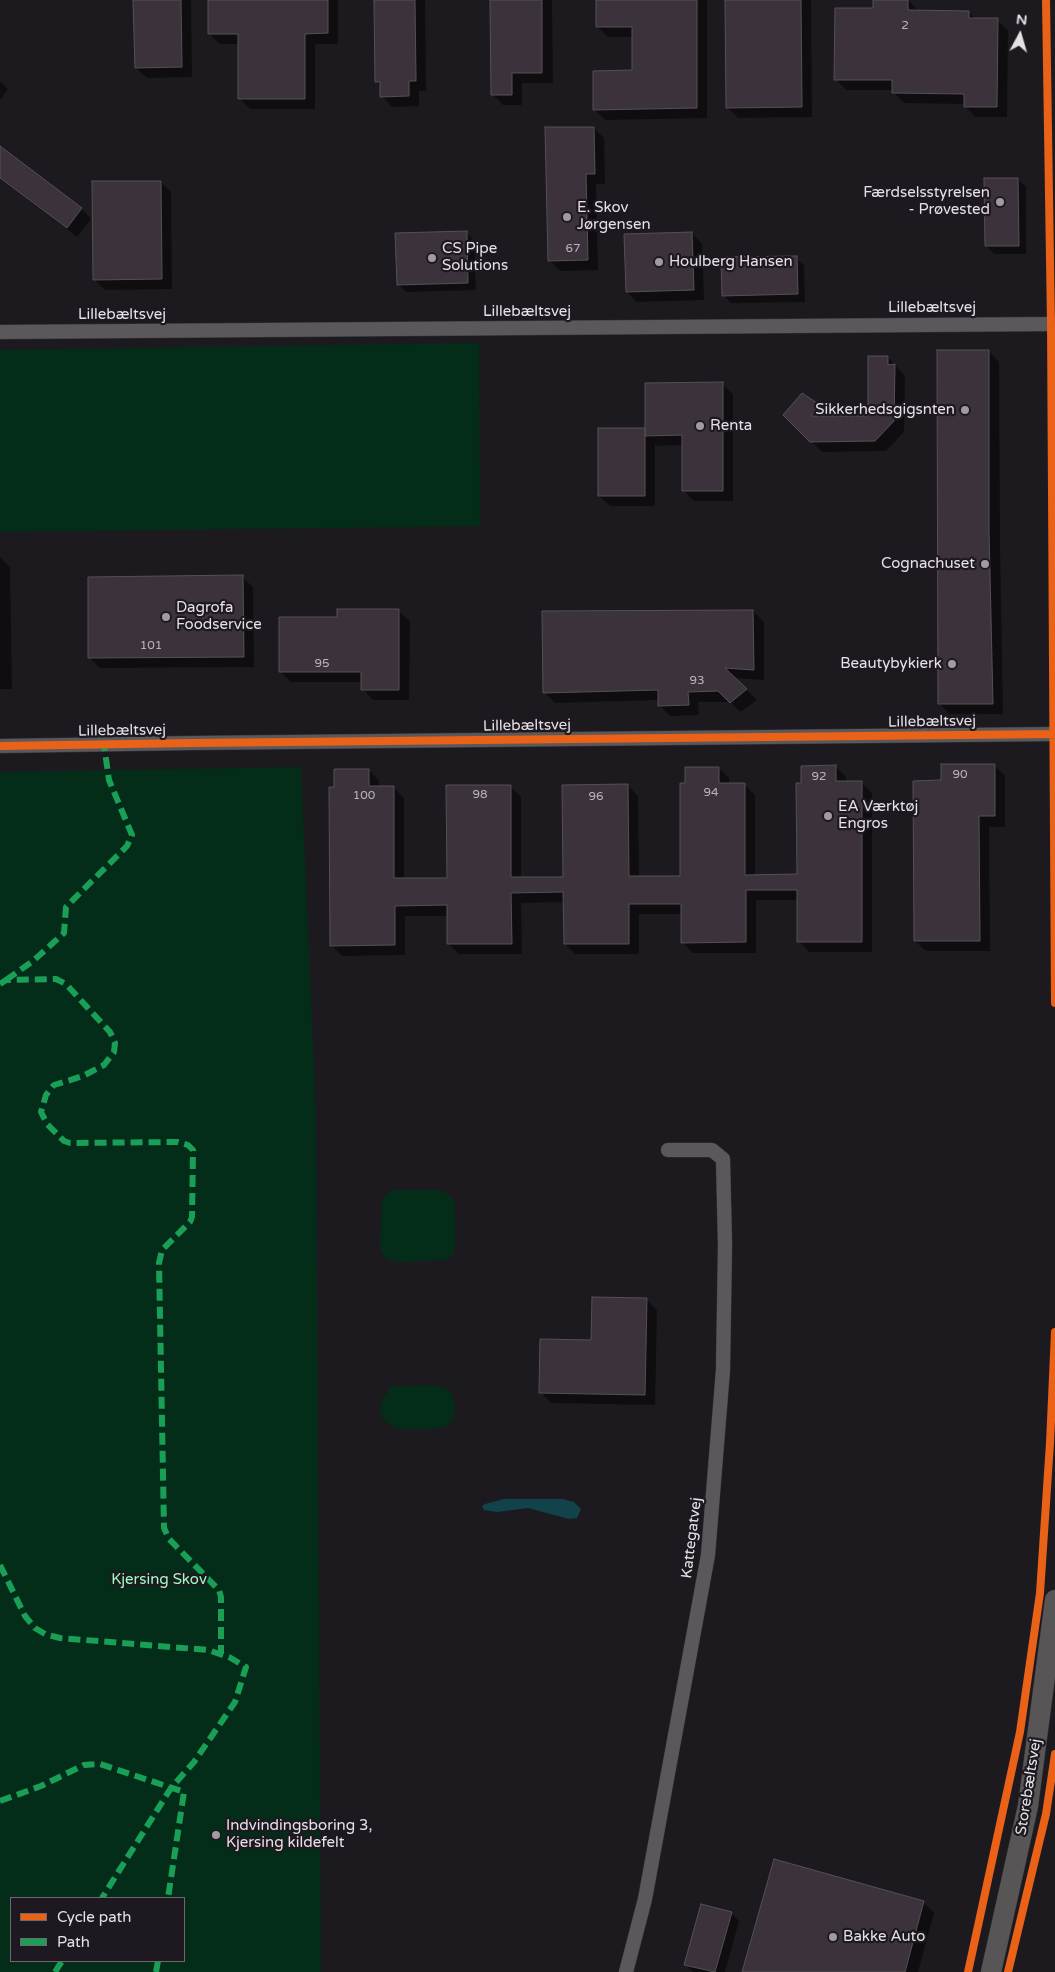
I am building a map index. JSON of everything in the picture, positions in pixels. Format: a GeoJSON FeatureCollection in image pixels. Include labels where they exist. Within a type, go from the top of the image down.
{"type":"FeatureCollection","features":[{"type":"Feature","properties":{"kind":"street","name":"Lillebæltsvej"},"geometry":{"type":"LineString","coordinates":[[0,332],[1055,324]]}},
{"type":"Feature","properties":{"kind":"street","name":"Lillebæltsvej"},"geometry":{"type":"LineString","coordinates":[[0,746],[1055,734]]}},
{"type":"Feature","properties":{"kind":"street","name":"Kattegatvej"},"geometry":{"type":"LineString","coordinates":[[626,1972],[645,1900],[708,1556],[723,1370],[725,1245],[722,1159],[712,1150],[668,1150]]}},
{"type":"Feature","properties":{"kind":"street","name":"Storebæltsvej"},"geometry":{"type":"LineString","coordinates":[[991,1972],[1028,1806],[1055,1600]]}},
{"type":"Feature","properties":{"kind":"green space"},"geometry":{"type":"Polygon","coordinates":[[[479,343],[480,526],[0,532],[0,350],[479,343]]]}},
{"type":"Feature","properties":{"kind":"green space","name":"Kjersing Skov"},"geometry":{"type":"Polygon","coordinates":[[[301,767],[316,1115],[321,1972],[0,1972],[0,772],[301,767]]]}},
{"type":"Feature","properties":{"kind":"green space"},"geometry":{"type":"Polygon","coordinates":[[[440,1190],[451,1196],[455,1204],[455,1247],[454,1253],[448,1260],[397,1262],[387,1259],[382,1253],[380,1247],[382,1199],[391,1191],[440,1190]]]}},
{"type":"Feature","properties":{"kind":"green space"},"geometry":{"type":"Polygon","coordinates":[[[437,1385],[451,1391],[455,1403],[455,1414],[452,1421],[445,1427],[399,1429],[388,1424],[382,1418],[380,1410],[381,1401],[391,1387],[437,1385]]]}},
{"type":"Feature","properties":{"kind":"water"},"geometry":{"type":"Polygon","coordinates":[[[504,1499],[563,1499],[574,1502],[581,1509],[577,1518],[569,1519],[528,1508],[497,1512],[484,1510],[482,1506],[504,1499]]]}},
{"type":"Feature","properties":{"kind":"building"},"geometry":{"type":"Polygon","coordinates":[[[133,0],[181,0],[182,67],[135,68],[133,0]]]}},
{"type":"Feature","properties":{"kind":"building"},"geometry":{"type":"Polygon","coordinates":[[[208,0],[328,0],[328,33],[305,34],[305,99],[238,99],[238,34],[208,34],[208,0]]]}},
{"type":"Feature","properties":{"kind":"building"},"geometry":{"type":"Polygon","coordinates":[[[374,0],[415,0],[416,81],[409,81],[409,96],[380,97],[380,82],[375,82],[374,0]]]}},
{"type":"Feature","properties":{"kind":"building"},"geometry":{"type":"Polygon","coordinates":[[[490,0],[542,0],[542,73],[512,73],[512,95],[491,95],[490,0]]]}},
{"type":"Feature","properties":{"kind":"building"},"geometry":{"type":"Polygon","coordinates":[[[596,0],[697,0],[697,108],[593,110],[593,71],[632,70],[632,27],[596,27],[596,0]]]}},
{"type":"Feature","properties":{"kind":"building"},"geometry":{"type":"Polygon","coordinates":[[[725,0],[801,0],[802,107],[726,108],[725,0]]]}},
{"type":"Feature","properties":{"kind":"building"},"geometry":{"type":"Polygon","coordinates":[[[873,0],[908,0],[908,10],[969,11],[969,18],[998,18],[997,107],[964,107],[964,94],[892,93],[892,80],[834,80],[835,8],[873,8],[873,0]]]}},
{"type":"Feature","properties":{"kind":"building","name":"E. Skov Jørgensen"},"geometry":{"type":"Polygon","coordinates":[[[545,127],[594,127],[595,174],[586,174],[588,260],[548,261],[545,127]]]}},
{"type":"Feature","properties":{"kind":"building"},"geometry":{"type":"Polygon","coordinates":[[[0,146],[82,208],[67,228],[0,178],[0,146]]]}},
{"type":"Feature","properties":{"kind":"building"},"geometry":{"type":"Polygon","coordinates":[[[984,178],[1018,178],[1019,246],[985,246],[984,178]]]}},
{"type":"Feature","properties":{"kind":"building"},"geometry":{"type":"Polygon","coordinates":[[[92,181],[161,181],[162,279],[93,280],[92,181]]]}},
{"type":"Feature","properties":{"kind":"building","name":"CS Pipe Solutions"},"geometry":{"type":"Polygon","coordinates":[[[467,231],[468,283],[397,285],[395,233],[467,231]]]}},
{"type":"Feature","properties":{"kind":"building","name":"Houlberg Hansen"},"geometry":{"type":"Polygon","coordinates":[[[692,232],[694,290],[626,292],[624,234],[692,232]]]}},
{"type":"Feature","properties":{"kind":"building"},"geometry":{"type":"Polygon","coordinates":[[[797,256],[798,294],[722,296],[721,257],[797,256]]]}},
{"type":"Feature","properties":{"kind":"building"},"geometry":{"type":"Polygon","coordinates":[[[937,350],[989,350],[989,531],[993,704],[938,704],[937,350]]]}},
{"type":"Feature","properties":{"kind":"building"},"geometry":{"type":"Polygon","coordinates":[[[868,356],[888,356],[888,365],[895,364],[894,421],[875,441],[810,442],[783,415],[802,393],[820,405],[811,416],[868,416],[868,356]]]}},
{"type":"Feature","properties":{"kind":"building"},"geometry":{"type":"Polygon","coordinates":[[[723,382],[723,491],[682,491],[682,435],[645,436],[645,383],[723,382]]]}},
{"type":"Feature","properties":{"kind":"building"},"geometry":{"type":"Polygon","coordinates":[[[598,428],[645,428],[645,496],[598,496],[598,428]]]}},
{"type":"Feature","properties":{"kind":"building","name":"Dagrofa Foodservice"},"geometry":{"type":"Polygon","coordinates":[[[243,575],[244,657],[88,658],[88,577],[243,575]]]}},
{"type":"Feature","properties":{"kind":"building"},"geometry":{"type":"Polygon","coordinates":[[[337,609],[399,609],[399,690],[361,690],[361,672],[279,672],[279,617],[337,617],[337,609]]]}},
{"type":"Feature","properties":{"kind":"building"},"geometry":{"type":"Polygon","coordinates":[[[753,610],[754,670],[725,668],[747,689],[730,703],[718,691],[688,692],[689,705],[658,706],[658,690],[543,693],[542,611],[753,610]]]}},
{"type":"Feature","properties":{"kind":"building"},"geometry":{"type":"Polygon","coordinates":[[[941,764],[995,764],[995,816],[979,816],[980,941],[914,941],[913,781],[941,780],[941,764]]]}},
{"type":"Feature","properties":{"kind":"building"},"geometry":{"type":"Polygon","coordinates":[[[836,765],[836,781],[862,781],[862,942],[797,942],[797,890],[746,890],[746,942],[681,943],[681,904],[629,904],[629,944],[564,944],[563,892],[511,893],[512,944],[447,944],[447,905],[395,906],[395,945],[330,946],[329,787],[334,787],[334,769],[369,769],[369,786],[394,786],[394,878],[447,878],[446,785],[511,785],[511,877],[563,877],[562,785],[628,784],[629,876],[680,876],[680,783],[685,783],[685,767],[719,767],[719,783],[745,783],[745,875],[797,874],[796,783],[801,783],[801,766],[836,765]]]}},
{"type":"Feature","properties":{"kind":"building"},"geometry":{"type":"Polygon","coordinates":[[[592,1297],[647,1298],[645,1395],[539,1393],[540,1339],[591,1340],[592,1297]]]}},
{"type":"Feature","properties":{"kind":"building","name":"Bakke Auto"},"geometry":{"type":"Polygon","coordinates":[[[774,1859],[924,1901],[905,1972],[742,1972],[774,1859]]]}},
{"type":"Feature","properties":{"kind":"building"},"geometry":{"type":"Polygon","coordinates":[[[701,1904],[732,1912],[715,1972],[684,1965],[701,1904]]]}},
{"type":"Feature","properties":{"kind":"marked path"},"geometry":{"type":"LineString","coordinates":[[6,980],[33,961],[64,933],[66,907],[127,846],[132,835],[109,780],[104,745]]}},
{"type":"Feature","properties":{"kind":"marked path"},"geometry":{"type":"LineString","coordinates":[[0,984],[6,980],[56,979],[66,984],[110,1032],[115,1043],[114,1052],[104,1065],[83,1076],[54,1085],[46,1095],[41,1112],[47,1124],[64,1141],[70,1143],[178,1142],[188,1145],[193,1150],[192,1217],[190,1222],[162,1250],[159,1263],[164,1528],[169,1539],[219,1590],[221,1597],[221,1654]]}},
{"type":"Feature","properties":{"kind":"marked path"},"geometry":{"type":"LineString","coordinates":[[0,1565],[25,1616],[35,1628],[45,1634],[60,1638],[208,1650],[229,1657],[246,1667],[235,1702],[194,1762],[171,1788],[103,1897]]}},
{"type":"Feature","properties":{"kind":"marked path"},"geometry":{"type":"LineString","coordinates":[[0,1801],[41,1786],[84,1765],[100,1764],[184,1792],[168,1897]]}},
{"type":"Feature","properties":{"kind":"marked path"},"geometry":{"type":"LineString","coordinates":[[55,1972],[61,1962]]}},
{"type":"Feature","properties":{"kind":"marked path"},"geometry":{"type":"LineString","coordinates":[[156,1972],[158,1962]]}},
{"type":"Feature","properties":{"kind":"cycle path"},"geometry":{"type":"LineString","coordinates":[[1046,0],[1051,324],[1055,1003]]}},
{"type":"Feature","properties":{"kind":"cycle path"},"geometry":{"type":"LineString","coordinates":[[0,746],[1055,734]]}},
{"type":"Feature","properties":{"kind":"cycle path"},"geometry":{"type":"LineString","coordinates":[[968,1972],[1020,1732],[1040,1593],[1055,1332]]}},
{"type":"Feature","properties":{"kind":"cycle path"},"geometry":{"type":"LineString","coordinates":[[1008,1972],[1046,1814],[1055,1754]]}},
{"type":"Feature","properties":{"kind":"place","name":"Færdselsstyrelsen - Prøvested"},"geometry":{"type":"Point","coordinates":[1000,202]}},
{"type":"Feature","properties":{"kind":"place","name":"E. Skov Jørgensen"},"geometry":{"type":"Point","coordinates":[567,217]}},
{"type":"Feature","properties":{"kind":"place","name":"CS Pipe Solutions"},"geometry":{"type":"Point","coordinates":[432,258]}},
{"type":"Feature","properties":{"kind":"place","name":"Houlberg Hansen"},"geometry":{"type":"Point","coordinates":[659,262]}},
{"type":"Feature","properties":{"kind":"place","name":"Sikkerhedsgigsnten"},"geometry":{"type":"Point","coordinates":[965,410]}},
{"type":"Feature","properties":{"kind":"place","name":"Renta"},"geometry":{"type":"Point","coordinates":[700,426]}},
{"type":"Feature","properties":{"kind":"place","name":"Cognachuset"},"geometry":{"type":"Point","coordinates":[985,564]}},
{"type":"Feature","properties":{"kind":"place","name":"Dagrofa Foodservice"},"geometry":{"type":"Point","coordinates":[166,617]}},
{"type":"Feature","properties":{"kind":"place","name":"Beautybykierk"},"geometry":{"type":"Point","coordinates":[952,664]}},
{"type":"Feature","properties":{"kind":"place","name":"EA Værktøj Engros"},"geometry":{"type":"Point","coordinates":[828,816]}},
{"type":"Feature","properties":{"kind":"place","name":"Indvindingsboring 3, Kjersing kildefelt"},"geometry":{"type":"Point","coordinates":[216,1835]}},
{"type":"Feature","properties":{"kind":"place","name":"Bakke Auto"},"geometry":{"type":"Point","coordinates":[833,1937]}}]}
